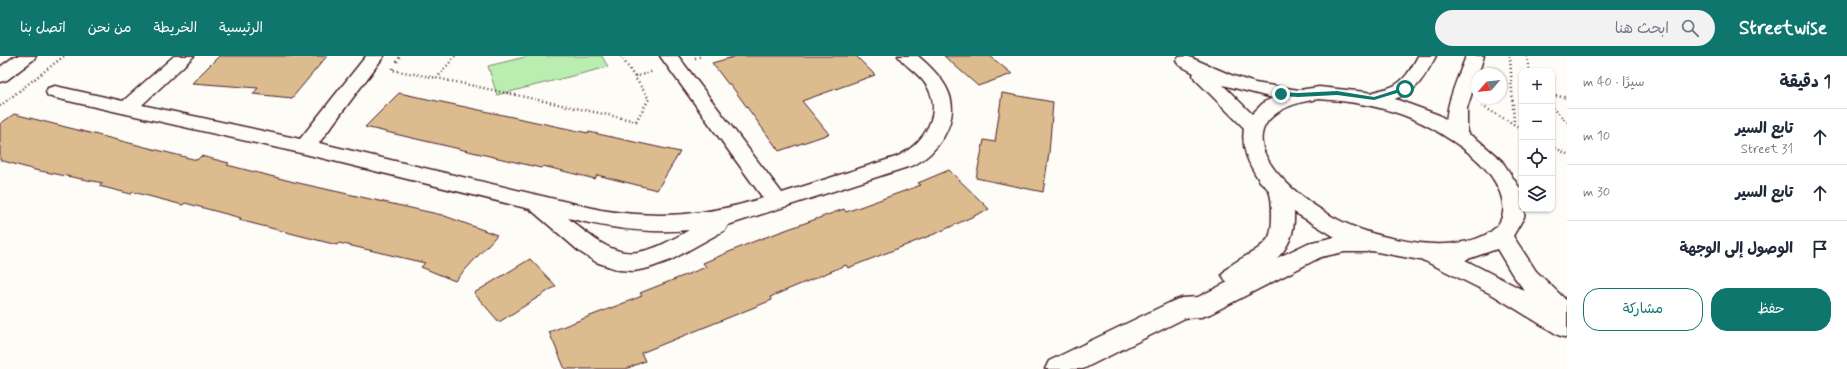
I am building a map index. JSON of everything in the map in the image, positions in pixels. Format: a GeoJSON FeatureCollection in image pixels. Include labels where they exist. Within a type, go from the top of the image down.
{"type":"FeatureCollection","features":[{"type":"Feature","properties":{"kind":"street"},"geometry":{"type":"LineString","coordinates":[[0,76],[27,56]]}},
{"type":"Feature","properties":{"kind":"street"},"geometry":{"type":"LineString","coordinates":[[128,108],[185,56]]}},
{"type":"Feature","properties":{"kind":"street"},"geometry":{"type":"LineString","coordinates":[[305,147],[375,56]]}},
{"type":"Feature","properties":{"kind":"street"},"geometry":{"type":"LineString","coordinates":[[669,56],[777,202]]}},
{"type":"Feature","properties":{"kind":"street"},"geometry":{"type":"LineString","coordinates":[[55,92],[305,147],[601,218],[626,223],[653,225],[700,222],[732,216],[895,165],[916,155],[931,142],[940,127],[944,111],[940,95],[932,80],[907,56]]}},
{"type":"Feature","properties":{"kind":"street"},"geometry":{"type":"LineString","coordinates":[[1374,98],[1405,89],[1416,77],[1428,56]]}},
{"type":"Feature","properties":{"kind":"street"},"geometry":{"type":"LineString","coordinates":[[1457,133],[1457,108],[1474,56]]}},
{"type":"Feature","properties":{"kind":"street"},"geometry":{"type":"LineString","coordinates":[[1181,58],[1213,75],[1246,87],[1281,94],[1298,95],[1337,93],[1374,98],[1422,115],[1457,133],[1491,162],[1503,177],[1511,193],[1513,208],[1510,223],[1501,236],[1488,244],[1470,250],[1449,253],[1426,252],[1381,244],[1356,236],[1322,220],[1280,190],[1257,159],[1253,144],[1254,127],[1260,116],[1269,106],[1298,95]]}},
{"type":"Feature","properties":{"kind":"street"},"geometry":{"type":"LineString","coordinates":[[1181,58],[1221,92],[1254,127]]}},
{"type":"Feature","properties":{"kind":"street"},"geometry":{"type":"LineString","coordinates":[[1182,308],[1185,303],[1195,294],[1250,267],[1263,257],[1274,245],[1283,227],[1280,190]]}},
{"type":"Feature","properties":{"kind":"street"},"geometry":{"type":"LineString","coordinates":[[533,202],[594,251],[605,257],[618,261],[639,261],[659,256],[732,216]]}},
{"type":"Feature","properties":{"kind":"street"},"geometry":{"type":"LineString","coordinates":[[1501,236],[1516,262],[1533,285],[1554,305],[1567,314]]}},
{"type":"Feature","properties":{"kind":"street"},"geometry":{"type":"LineString","coordinates":[[1058,369],[1182,308],[1202,307],[1316,249],[1344,244],[1381,244]]}},
{"type":"Feature","properties":{"kind":"street"},"geometry":{"type":"LineString","coordinates":[[1426,252],[1494,284],[1533,305],[1567,328]]}},
{"type":"Feature","properties":{"kind":"path"},"geometry":{"type":"LineString","coordinates":[[0,106],[64,56]]}},
{"type":"Feature","properties":{"kind":"path"},"geometry":{"type":"LineString","coordinates":[[400,56],[392,70],[437,78],[636,121],[650,99],[621,56]]}},
{"type":"Feature","properties":{"kind":"path"},"geometry":{"type":"LineString","coordinates":[[437,78],[455,56]]}},
{"type":"Feature","properties":{"kind":"path"},"geometry":{"type":"LineString","coordinates":[[1510,56],[1514,124]]}},
{"type":"Feature","properties":{"kind":"path"},"geometry":{"type":"LineString","coordinates":[[1527,56],[1529,68]]}},
{"type":"Feature","properties":{"kind":"path"},"geometry":{"type":"LineString","coordinates":[[1461,94],[1519,127]]}},
{"type":"Feature","properties":{"kind":"path"},"geometry":{"type":"LineString","coordinates":[[1555,96],[1567,99]]}},
{"type":"Feature","properties":{"kind":"path"},"geometry":{"type":"LineString","coordinates":[[1555,111],[1567,122]]}},
{"type":"Feature","properties":{"kind":"path"},"geometry":{"type":"LineString","coordinates":[[1555,148],[1567,154]]}},
{"type":"Feature","properties":{"kind":"green space"},"geometry":{"type":"Polygon","coordinates":[[[529,56],[602,56],[608,67],[497,95],[488,66],[529,56]]]}},
{"type":"Feature","properties":{"kind":"building"},"geometry":{"type":"Polygon","coordinates":[[[219,56],[327,56],[292,98],[253,94],[258,88],[192,83],[219,56]]]}},
{"type":"Feature","properties":{"kind":"building"},"geometry":{"type":"Polygon","coordinates":[[[737,56],[856,56],[875,75],[802,101],[829,134],[779,151],[730,84],[728,84],[712,63],[737,56]]]}},
{"type":"Feature","properties":{"kind":"building"},"geometry":{"type":"Polygon","coordinates":[[[944,56],[990,56],[1012,74],[978,86],[944,56]]]}},
{"type":"Feature","properties":{"kind":"building"},"geometry":{"type":"Polygon","coordinates":[[[399,93],[680,152],[657,190],[597,175],[595,179],[543,166],[541,168],[365,127],[399,93]]]}},
{"type":"Feature","properties":{"kind":"building"},"geometry":{"type":"Polygon","coordinates":[[[1002,93],[1053,102],[1049,153],[1043,192],[976,178],[984,140],[995,142],[1002,93]]]}},
{"type":"Feature","properties":{"kind":"building"},"geometry":{"type":"Polygon","coordinates":[[[14,114],[197,160],[201,156],[229,163],[227,165],[294,182],[442,215],[497,235],[455,281],[421,267],[425,263],[339,243],[337,245],[239,220],[241,218],[185,203],[183,205],[133,192],[131,194],[99,186],[103,183],[35,170],[0,160],[0,124],[14,114]]]}},
{"type":"Feature","properties":{"kind":"building"},"geometry":{"type":"Polygon","coordinates":[[[949,170],[989,209],[937,233],[848,268],[846,265],[770,297],[772,300],[641,353],[645,361],[626,369],[565,369],[549,332],[642,296],[640,293],[706,267],[703,263],[755,241],[844,209],[846,212],[921,185],[918,183],[949,170]]]}},
{"type":"Feature","properties":{"kind":"building"},"geometry":{"type":"Polygon","coordinates":[[[530,259],[556,286],[499,322],[474,293],[530,259]]]}},
{"type":"Feature","properties":{"kind":"route"},"geometry":{"type":"LineString","coordinates":[[1281,94],[1298,95],[1308,93],[1337,93],[1374,98],[1396,93],[1405,89]]}}]}
